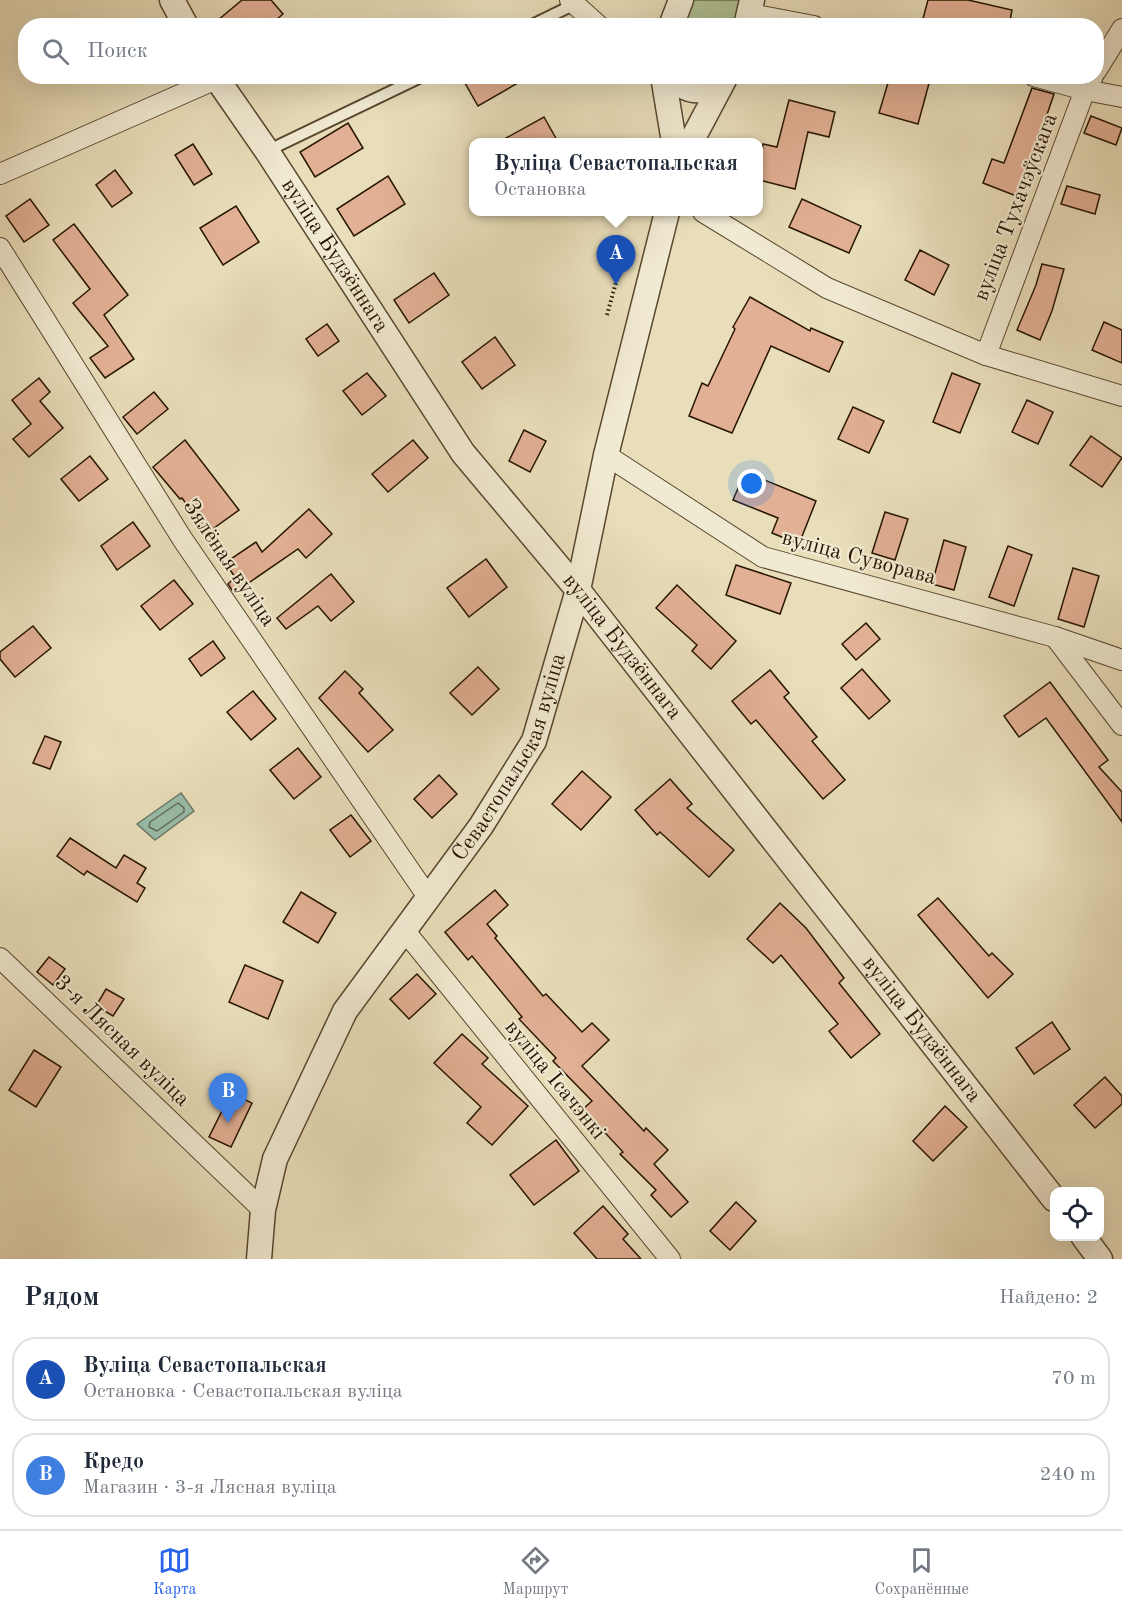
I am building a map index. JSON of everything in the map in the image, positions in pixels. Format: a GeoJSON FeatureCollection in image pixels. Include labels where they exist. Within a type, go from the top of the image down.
{"type":"FeatureCollection","features":[{"type":"Feature","properties":{"kind":"street"},"geometry":{"type":"LineString","coordinates":[[172,0],[182,18]]}},
{"type":"Feature","properties":{"kind":"street"},"geometry":{"type":"LineString","coordinates":[[674,18],[681,0]]}},
{"type":"Feature","properties":{"kind":"street"},"geometry":{"type":"LineString","coordinates":[[571,2],[590,18]]}},
{"type":"Feature","properties":{"kind":"street"},"geometry":{"type":"LineString","coordinates":[[750,13],[775,18]]}},
{"type":"Feature","properties":{"kind":"street"},"geometry":{"type":"LineString","coordinates":[[1104,58],[1122,29]]}},
{"type":"Feature","properties":{"kind":"street"},"geometry":{"type":"LineString","coordinates":[[0,174],[202,84]]}},
{"type":"Feature","properties":{"kind":"street","name":"вуліца Будзённага"},"geometry":{"type":"LineString","coordinates":[[219,84],[267,151],[463,453],[578,590],[1050,1193]]}},
{"type":"Feature","properties":{"kind":"street"},"geometry":{"type":"LineString","coordinates":[[664,84],[673,138]]}},
{"type":"Feature","properties":{"kind":"street"},"geometry":{"type":"LineString","coordinates":[[681,84],[690,91],[701,92],[717,84]]}},
{"type":"Feature","properties":{"kind":"street"},"geometry":{"type":"LineString","coordinates":[[693,138],[722,84]]}},
{"type":"Feature","properties":{"kind":"street","name":"вуліца Тухачэўскага"},"geometry":{"type":"LineString","coordinates":[[986,355],[1089,84]]}},
{"type":"Feature","properties":{"kind":"street"},"geometry":{"type":"LineString","coordinates":[[1091,84],[1122,97]]}},
{"type":"Feature","properties":{"kind":"street","name":"Севастопальская вуліца"},"geometry":{"type":"LineString","coordinates":[[259,1259],[263,1210],[275,1159],[345,1011],[481,826],[534,741],[578,590],[606,455],[666,216]]}},
{"type":"Feature","properties":{"kind":"street"},"geometry":{"type":"LineString","coordinates":[[710,216],[827,288],[986,355],[1122,396]]}},
{"type":"Feature","properties":{"kind":"street","name":"Зялёная вуліца"},"geometry":{"type":"LineString","coordinates":[[0,248],[183,540],[428,897]]}},
{"type":"Feature","properties":{"kind":"street","name":"вуліца Суворава"},"geometry":{"type":"LineString","coordinates":[[606,455],[763,557],[1055,637],[1122,660]]}},
{"type":"Feature","properties":{"kind":"street"},"geometry":{"type":"LineString","coordinates":[[1055,637],[1122,725]]}},
{"type":"Feature","properties":{"kind":"street","name":"вуліца Ісачэнкі"},"geometry":{"type":"LineString","coordinates":[[404,930],[670,1259]]}},
{"type":"Feature","properties":{"kind":"street","name":"3-я Лясная вуліца"},"geometry":{"type":"LineString","coordinates":[[0,958],[263,1210]]}},
{"type":"Feature","properties":{"kind":"street"},"geometry":{"type":"LineString","coordinates":[[1087,1241],[1100,1259]]}},
{"type":"Feature","properties":{"kind":"lane"},"geometry":{"type":"LineString","coordinates":[[544,18],[571,2]]}},
{"type":"Feature","properties":{"kind":"lane"},"geometry":{"type":"LineString","coordinates":[[267,151],[406,84]]}},
{"type":"Feature","properties":{"kind":"path"},"geometry":{"type":"LineString","coordinates":[[608,315],[626,246]]}},
{"type":"Feature","properties":{"kind":"shaded area"},"geometry":{"type":"Polygon","coordinates":[[[690,0],[741,0],[738,18],[682,18],[690,0]]]}},
{"type":"Feature","properties":{"kind":"water"},"geometry":{"type":"Polygon","coordinates":[[[181,793],[194,811],[155,840],[137,824],[181,793]]]}},
{"type":"Feature","properties":{"kind":"building"},"geometry":{"type":"Polygon","coordinates":[[[242,0],[271,0],[283,14],[278,18],[221,18],[242,0]]]}},
{"type":"Feature","properties":{"kind":"building"},"geometry":{"type":"Polygon","coordinates":[[[928,0],[968,0],[1012,10],[1010,18],[923,18],[928,0]]]}},
{"type":"Feature","properties":{"kind":"building"},"geometry":{"type":"Polygon","coordinates":[[[466,84],[516,84],[478,106],[466,84]]]}},
{"type":"Feature","properties":{"kind":"building"},"geometry":{"type":"Polygon","coordinates":[[[888,84],[929,84],[918,124],[879,113],[888,84]]]}},
{"type":"Feature","properties":{"kind":"building"},"geometry":{"type":"Polygon","coordinates":[[[1032,88],[1054,94],[1019,197],[983,183],[992,159],[1004,163],[1032,88]]]}},
{"type":"Feature","properties":{"kind":"building"},"geometry":{"type":"Polygon","coordinates":[[[789,100],[835,112],[829,137],[808,132],[795,189],[763,181],[763,144],[777,147],[789,100]]]}},
{"type":"Feature","properties":{"kind":"building"},"geometry":{"type":"Polygon","coordinates":[[[1091,116],[1122,128],[1116,145],[1084,133],[1091,116]]]}},
{"type":"Feature","properties":{"kind":"building"},"geometry":{"type":"Polygon","coordinates":[[[544,117],[556,138],[506,138],[544,117]]]}},
{"type":"Feature","properties":{"kind":"building"},"geometry":{"type":"Polygon","coordinates":[[[348,123],[363,148],[315,177],[300,152],[348,123]]]}},
{"type":"Feature","properties":{"kind":"building"},"geometry":{"type":"Polygon","coordinates":[[[193,144],[212,174],[194,185],[175,155],[193,144]]]}},
{"type":"Feature","properties":{"kind":"building"},"geometry":{"type":"Polygon","coordinates":[[[115,170],[132,193],[112,207],[96,185],[115,170]]]}},
{"type":"Feature","properties":{"kind":"building"},"geometry":{"type":"Polygon","coordinates":[[[388,176],[405,204],[354,236],[337,209],[388,176]]]}},
{"type":"Feature","properties":{"kind":"building"},"geometry":{"type":"Polygon","coordinates":[[[1067,186],[1100,195],[1095,214],[1061,204],[1067,186]]]}},
{"type":"Feature","properties":{"kind":"building"},"geometry":{"type":"Polygon","coordinates":[[[30,199],[49,225],[24,242],[6,216],[30,199]]]}},
{"type":"Feature","properties":{"kind":"building"},"geometry":{"type":"Polygon","coordinates":[[[802,199],[861,226],[849,253],[789,227],[802,199]]]}},
{"type":"Feature","properties":{"kind":"building"},"geometry":{"type":"Polygon","coordinates":[[[236,206],[259,242],[223,265],[200,228],[236,206]]]}},
{"type":"Feature","properties":{"kind":"building"},"geometry":{"type":"Polygon","coordinates":[[[74,224],[128,295],[104,315],[134,359],[105,378],[90,358],[108,346],[73,303],[90,289],[53,240],[74,224]]]}},
{"type":"Feature","properties":{"kind":"building"},"geometry":{"type":"Polygon","coordinates":[[[920,250],[949,265],[934,295],[905,280],[920,250]]]}},
{"type":"Feature","properties":{"kind":"building"},"geometry":{"type":"Polygon","coordinates":[[[1042,264],[1064,269],[1052,311],[1040,340],[1017,330],[1036,285],[1042,264]]]}},
{"type":"Feature","properties":{"kind":"building"},"geometry":{"type":"Polygon","coordinates":[[[434,273],[449,295],[409,323],[394,300],[434,273]]]}},
{"type":"Feature","properties":{"kind":"building"},"geometry":{"type":"Polygon","coordinates":[[[750,297],[810,331],[811,328],[843,342],[829,372],[771,346],[732,433],[689,416],[702,383],[708,386],[735,329],[733,327],[750,297]]]}},
{"type":"Feature","properties":{"kind":"building"},"geometry":{"type":"Polygon","coordinates":[[[1104,322],[1122,330],[1122,363],[1092,350],[1104,322]]]}},
{"type":"Feature","properties":{"kind":"building"},"geometry":{"type":"Polygon","coordinates":[[[327,324],[339,341],[318,356],[306,339],[327,324]]]}},
{"type":"Feature","properties":{"kind":"building"},"geometry":{"type":"Polygon","coordinates":[[[495,337],[515,365],[482,389],[462,362],[495,337]]]}},
{"type":"Feature","properties":{"kind":"building"},"geometry":{"type":"Polygon","coordinates":[[[367,373],[386,396],[362,415],[343,391],[367,373]]]}},
{"type":"Feature","properties":{"kind":"building"},"geometry":{"type":"Polygon","coordinates":[[[952,373],[980,384],[960,433],[933,422],[952,373]]]}},
{"type":"Feature","properties":{"kind":"building"},"geometry":{"type":"Polygon","coordinates":[[[39,378],[50,392],[40,401],[63,428],[29,457],[13,439],[31,424],[12,400],[39,378]]]}},
{"type":"Feature","properties":{"kind":"building"},"geometry":{"type":"Polygon","coordinates":[[[154,392],[168,409],[137,434],[123,417],[154,392]]]}},
{"type":"Feature","properties":{"kind":"building"},"geometry":{"type":"Polygon","coordinates":[[[1027,400],[1053,412],[1038,444],[1012,432],[1027,400]]]}},
{"type":"Feature","properties":{"kind":"building"},"geometry":{"type":"Polygon","coordinates":[[[853,407],[884,421],[869,453],[838,439],[853,407]]]}},
{"type":"Feature","properties":{"kind":"building"},"geometry":{"type":"Polygon","coordinates":[[[524,430],[546,441],[530,472],[509,461],[524,430]]]}},
{"type":"Feature","properties":{"kind":"building"},"geometry":{"type":"Polygon","coordinates":[[[1091,436],[1122,458],[1102,487],[1070,465],[1091,436]]]}},
{"type":"Feature","properties":{"kind":"building"},"geometry":{"type":"Polygon","coordinates":[[[185,440],[239,510],[207,533],[182,498],[180,499],[153,467],[185,440]]]}},
{"type":"Feature","properties":{"kind":"building"},"geometry":{"type":"Polygon","coordinates":[[[413,440],[428,458],[388,492],[372,474],[413,440]]]}},
{"type":"Feature","properties":{"kind":"building"},"geometry":{"type":"Polygon","coordinates":[[[90,456],[108,479],[79,501],[61,479],[90,456]]]}},
{"type":"Feature","properties":{"kind":"building"},"geometry":{"type":"Polygon","coordinates":[[[745,472],[816,501],[799,544],[772,533],[778,518],[733,500],[745,472]]]}},
{"type":"Feature","properties":{"kind":"building"},"geometry":{"type":"Polygon","coordinates":[[[309,509],[332,534],[306,558],[298,549],[234,593],[228,584],[235,577],[225,563],[256,542],[262,552],[309,509]]]}},
{"type":"Feature","properties":{"kind":"building"},"geometry":{"type":"Polygon","coordinates":[[[885,512],[908,519],[895,560],[872,553],[885,512]]]}},
{"type":"Feature","properties":{"kind":"building"},"geometry":{"type":"Polygon","coordinates":[[[133,522],[150,546],[117,570],[101,546],[133,522]]]}},
{"type":"Feature","properties":{"kind":"building"},"geometry":{"type":"Polygon","coordinates":[[[944,540],[966,547],[954,590],[932,584],[944,540]]]}},
{"type":"Feature","properties":{"kind":"building"},"geometry":{"type":"Polygon","coordinates":[[[1008,546],[1032,555],[1014,606],[989,597],[1008,546]]]}},
{"type":"Feature","properties":{"kind":"building"},"geometry":{"type":"Polygon","coordinates":[[[486,559],[507,587],[469,617],[447,588],[486,559]]]}},
{"type":"Feature","properties":{"kind":"building"},"geometry":{"type":"Polygon","coordinates":[[[736,565],[791,583],[780,614],[726,595],[736,565]]]}},
{"type":"Feature","properties":{"kind":"building"},"geometry":{"type":"Polygon","coordinates":[[[1073,568],[1099,576],[1084,627],[1058,619],[1073,568]]]}},
{"type":"Feature","properties":{"kind":"building"},"geometry":{"type":"Polygon","coordinates":[[[331,574],[354,602],[331,621],[318,606],[286,629],[277,618],[331,574]]]}},
{"type":"Feature","properties":{"kind":"building"},"geometry":{"type":"Polygon","coordinates":[[[174,580],[193,604],[160,630],[141,606],[174,580]]]}},
{"type":"Feature","properties":{"kind":"building"},"geometry":{"type":"Polygon","coordinates":[[[677,585],[736,641],[711,669],[692,651],[697,645],[656,608],[677,585]]]}},
{"type":"Feature","properties":{"kind":"building"},"geometry":{"type":"Polygon","coordinates":[[[866,623],[880,639],[856,660],[842,644],[866,623]]]}},
{"type":"Feature","properties":{"kind":"building"},"geometry":{"type":"Polygon","coordinates":[[[33,626],[51,648],[15,677],[0,659],[0,652],[33,626]]]}},
{"type":"Feature","properties":{"kind":"building"},"geometry":{"type":"Polygon","coordinates":[[[213,641],[225,658],[201,676],[189,659],[213,641]]]}},
{"type":"Feature","properties":{"kind":"building"},"geometry":{"type":"Polygon","coordinates":[[[478,667],[499,689],[472,715],[450,693],[478,667]]]}},
{"type":"Feature","properties":{"kind":"building"},"geometry":{"type":"Polygon","coordinates":[[[862,669],[890,701],[869,719],[841,688],[862,669]]]}},
{"type":"Feature","properties":{"kind":"building"},"geometry":{"type":"Polygon","coordinates":[[[770,670],[789,693],[784,697],[817,737],[812,741],[845,780],[823,799],[756,720],[751,724],[732,701],[770,670]]]}},
{"type":"Feature","properties":{"kind":"building"},"geometry":{"type":"Polygon","coordinates":[[[345,671],[363,689],[359,693],[393,730],[368,752],[319,698],[345,671]]]}},
{"type":"Feature","properties":{"kind":"building"},"geometry":{"type":"Polygon","coordinates":[[[1050,682],[1108,760],[1099,767],[1122,792],[1122,822],[1046,718],[1019,737],[1004,716],[1050,682]]]}},
{"type":"Feature","properties":{"kind":"building"},"geometry":{"type":"Polygon","coordinates":[[[253,691],[276,719],[251,740],[227,712],[253,691]]]}},
{"type":"Feature","properties":{"kind":"building"},"geometry":{"type":"Polygon","coordinates":[[[45,736],[61,742],[50,769],[33,763],[45,736]]]}},
{"type":"Feature","properties":{"kind":"building"},"geometry":{"type":"Polygon","coordinates":[[[298,748],[321,777],[294,799],[270,770],[298,748]]]}},
{"type":"Feature","properties":{"kind":"building"},"geometry":{"type":"Polygon","coordinates":[[[582,771],[611,797],[581,830],[552,804],[582,771]]]}},
{"type":"Feature","properties":{"kind":"building"},"geometry":{"type":"Polygon","coordinates":[[[439,775],[457,794],[432,818],[414,799],[439,775]]]}},
{"type":"Feature","properties":{"kind":"building"},"geometry":{"type":"Polygon","coordinates":[[[670,779],[692,804],[687,808],[734,850],[709,877],[660,832],[657,835],[635,810],[670,779]]]}},
{"type":"Feature","properties":{"kind":"building"},"geometry":{"type":"Polygon","coordinates":[[[351,815],[371,841],[350,857],[330,830],[351,815]]]}},
{"type":"Feature","properties":{"kind":"building"},"geometry":{"type":"Polygon","coordinates":[[[70,838],[116,868],[124,855],[146,868],[137,883],[145,888],[137,902],[87,871],[84,875],[57,856],[70,838]]]}},
{"type":"Feature","properties":{"kind":"building"},"geometry":{"type":"Polygon","coordinates":[[[495,890],[508,905],[487,924],[497,936],[495,938],[543,996],[546,994],[582,1032],[592,1023],[609,1040],[582,1066],[644,1131],[646,1128],[668,1150],[654,1164],[688,1202],[671,1217],[651,1195],[656,1190],[620,1154],[623,1152],[583,1109],[592,1101],[553,1061],[556,1058],[519,1019],[522,1017],[472,956],[468,960],[445,932],[495,890]]]}},
{"type":"Feature","properties":{"kind":"building"},"geometry":{"type":"Polygon","coordinates":[[[301,892],[336,913],[318,943],[283,922],[301,892]]]}},
{"type":"Feature","properties":{"kind":"building"},"geometry":{"type":"Polygon","coordinates":[[[938,898],[989,956],[992,953],[1013,974],[988,998],[918,915],[938,898]]]}},
{"type":"Feature","properties":{"kind":"building"},"geometry":{"type":"Polygon","coordinates":[[[780,903],[806,928],[844,978],[839,983],[880,1034],[851,1058],[829,1031],[838,1024],[781,955],[773,963],[747,939],[780,903]]]}},
{"type":"Feature","properties":{"kind":"building"},"geometry":{"type":"Polygon","coordinates":[[[49,957],[65,969],[53,985],[37,972],[49,957]]]}},
{"type":"Feature","properties":{"kind":"building"},"geometry":{"type":"Polygon","coordinates":[[[245,965],[283,981],[268,1019],[229,1002],[245,965]]]}},
{"type":"Feature","properties":{"kind":"building"},"geometry":{"type":"Polygon","coordinates":[[[417,974],[436,994],[409,1019],[390,999],[417,974]]]}},
{"type":"Feature","properties":{"kind":"building"},"geometry":{"type":"Polygon","coordinates":[[[106,989],[124,999],[113,1016],[96,1006],[106,989]]]}},
{"type":"Feature","properties":{"kind":"building"},"geometry":{"type":"Polygon","coordinates":[[[1052,1022],[1070,1049],[1034,1074],[1016,1048],[1052,1022]]]}},
{"type":"Feature","properties":{"kind":"building"},"geometry":{"type":"Polygon","coordinates":[[[462,1034],[488,1058],[482,1064],[528,1106],[492,1145],[467,1123],[481,1107],[434,1063],[462,1034]]]}},
{"type":"Feature","properties":{"kind":"building"},"geometry":{"type":"Polygon","coordinates":[[[34,1050],[61,1067],[36,1107],[9,1090],[34,1050]]]}},
{"type":"Feature","properties":{"kind":"building"},"geometry":{"type":"Polygon","coordinates":[[[1105,1077],[1122,1096],[1122,1104],[1095,1128],[1074,1105],[1105,1077]]]}},
{"type":"Feature","properties":{"kind":"building"},"geometry":{"type":"Polygon","coordinates":[[[231,1093],[252,1103],[231,1147],[209,1137],[231,1093]]]}},
{"type":"Feature","properties":{"kind":"building"},"geometry":{"type":"Polygon","coordinates":[[[945,1106],[967,1127],[933,1161],[913,1141],[945,1106]]]}},
{"type":"Feature","properties":{"kind":"building"},"geometry":{"type":"Polygon","coordinates":[[[556,1140],[579,1171],[534,1205],[510,1175],[556,1140]]]}},
{"type":"Feature","properties":{"kind":"building"},"geometry":{"type":"Polygon","coordinates":[[[736,1202],[756,1221],[730,1250],[710,1231],[736,1202]]]}},
{"type":"Feature","properties":{"kind":"building"},"geometry":{"type":"Polygon","coordinates":[[[603,1206],[628,1234],[623,1239],[641,1259],[597,1259],[574,1233],[603,1206]]]}},
{"type":"Feature","properties":{"kind":"place","name":"Вуліца Севастопальская"},"geometry":{"type":"Point","coordinates":[616,285]}},
{"type":"Feature","properties":{"kind":"place","name":"Кредо"},"geometry":{"type":"Point","coordinates":[228,1123]}}]}
